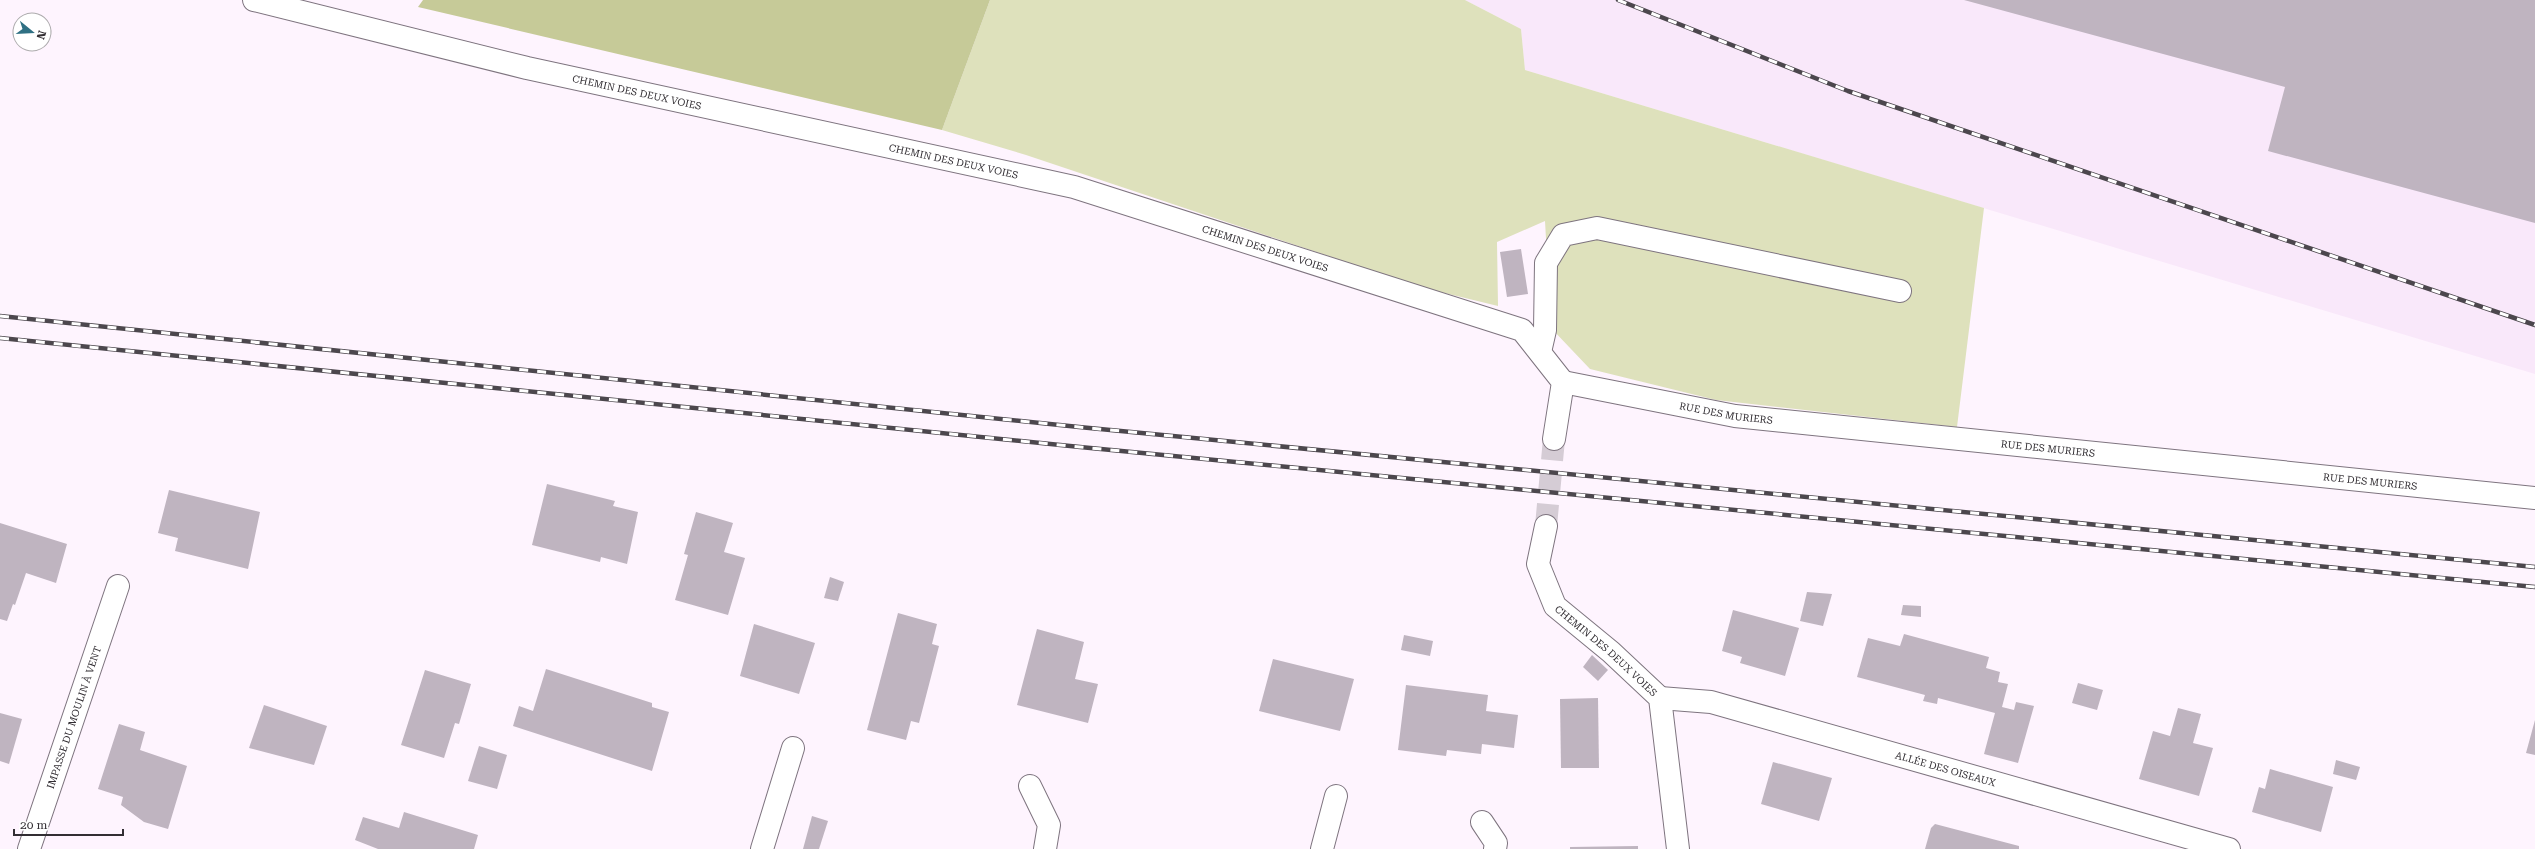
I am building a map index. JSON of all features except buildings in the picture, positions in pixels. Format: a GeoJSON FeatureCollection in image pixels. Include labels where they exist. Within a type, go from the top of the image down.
{"type":"FeatureCollection","features":[{"type":"Feature","properties":{"kind":"street","name":"CHEMIN DES DEUX VOIES"},"geometry":{"type":"LineString","coordinates":[[254,0],[527,68],[1074,187],[1522,330],[1563,382]]}},
{"type":"Feature","properties":{"kind":"street"},"geometry":{"type":"LineString","coordinates":[[1540,352],[1545,330],[1546,263],[1563,235],[1597,228],[1900,291]]}},
{"type":"Feature","properties":{"kind":"street"},"geometry":{"type":"LineString","coordinates":[[1554,438],[1563,382]]}},
{"type":"Feature","properties":{"kind":"street","name":"RUE DES MURIERS"},"geometry":{"type":"LineString","coordinates":[[1563,382],[1735,416],[2535,498]]}},
{"type":"Feature","properties":{"kind":"street","name":"CHEMIN DES DEUX VOIES"},"geometry":{"type":"LineString","coordinates":[[1546,526],[1538,564],[1555,606],[1611,652],[1660,698],[1678,849]]}},
{"type":"Feature","properties":{"kind":"street","name":"IMPASSE DU MOULIN À VENT"},"geometry":{"type":"LineString","coordinates":[[29,849],[118,586]]}},
{"type":"Feature","properties":{"kind":"street","name":"ALLÉE DES OISEAUX"},"geometry":{"type":"LineString","coordinates":[[1660,698],[1711,702],[2229,849]]}},
{"type":"Feature","properties":{"kind":"street"},"geometry":{"type":"LineString","coordinates":[[762,849],[793,748]]}},
{"type":"Feature","properties":{"kind":"street"},"geometry":{"type":"LineString","coordinates":[[1030,786],[1049,825],[1045,849]]}},
{"type":"Feature","properties":{"kind":"street"},"geometry":{"type":"LineString","coordinates":[[1322,849],[1336,796]]}},
{"type":"Feature","properties":{"kind":"street"},"geometry":{"type":"LineString","coordinates":[[1482,822],[1496,843],[1495,849]]}},
{"type":"Feature","properties":{"kind":"shaded area"},"geometry":{"type":"Polygon","coordinates":[[[1465,0],[2535,0],[2535,374],[1525,70],[1521,29],[1465,0]]]}},
{"type":"Feature","properties":{"kind":"green space"},"geometry":{"type":"Polygon","coordinates":[[[423,0],[990,0],[942,130],[418,7],[423,0]]]}},
{"type":"Feature","properties":{"kind":"green space"},"geometry":{"type":"Polygon","coordinates":[[[990,0],[1465,0],[1521,29],[1525,70],[1984,208],[1957,427],[1716,400],[1590,369],[1551,328],[1545,221],[1497,242],[1498,306],[1424,288],[1026,155],[942,130],[990,0]]]}},
{"type":"Feature","properties":{"kind":"tunnel"},"geometry":{"type":"LineString","coordinates":[[1546,526],[1554,439]]}},
{"type":"Feature","properties":{"kind":"railway"},"geometry":{"type":"LineString","coordinates":[[1618,0],[1848,91],[2535,325]]}},
{"type":"Feature","properties":{"kind":"railway"},"geometry":{"type":"LineString","coordinates":[[0,316],[1079,427],[2535,567]]}},
{"type":"Feature","properties":{"kind":"railway"},"geometry":{"type":"LineString","coordinates":[[0,338],[1080,447],[2535,587]]}}]}
